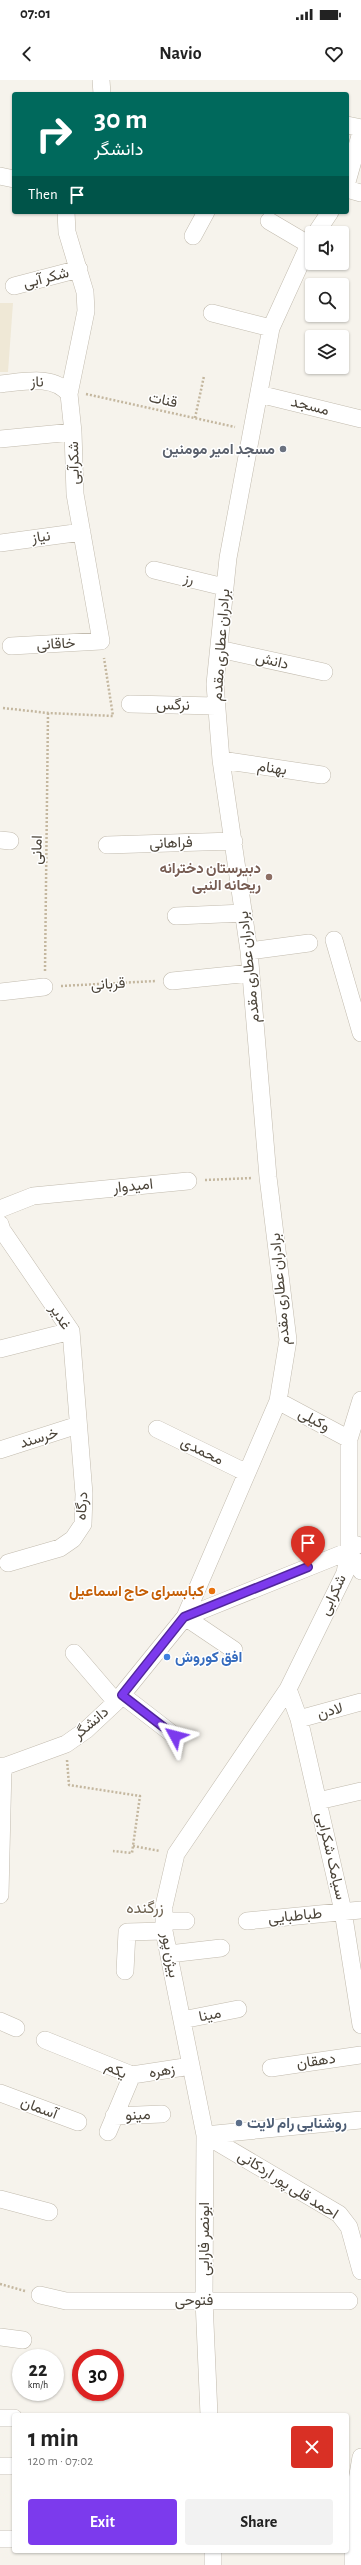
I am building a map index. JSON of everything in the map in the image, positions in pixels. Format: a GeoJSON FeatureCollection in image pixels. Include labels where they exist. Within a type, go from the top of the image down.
{"type":"FeatureCollection","features":[{"type":"Feature","properties":{"kind":"street"},"geometry":{"type":"LineString","coordinates":[[101,80],[102,92]]}},
{"type":"Feature","properties":{"kind":"street"},"geometry":{"type":"LineString","coordinates":[[349,125],[361,128]]}},
{"type":"Feature","properties":{"kind":"street"},"geometry":{"type":"LineString","coordinates":[[349,175],[361,132]]}},
{"type":"Feature","properties":{"kind":"street"},"geometry":{"type":"LineString","coordinates":[[0,176],[12,178]]}},
{"type":"Feature","properties":{"kind":"street"},"geometry":{"type":"LineString","coordinates":[[349,190],[361,193]]}},
{"type":"Feature","properties":{"kind":"street","name":"شکرآبی"},"geometry":{"type":"LineString","coordinates":[[66,214],[67,232],[85,292],[86,311],[69,394],[73,432],[75,494],[101,641]]}},
{"type":"Feature","properties":{"kind":"street"},"geometry":{"type":"LineString","coordinates":[[193,236],[205,214]]}},
{"type":"Feature","properties":{"kind":"street","name":"برادران عطاری مقدم"},"geometry":{"type":"LineString","coordinates":[[320,226],[329,214]]}},
{"type":"Feature","properties":{"kind":"street"},"geometry":{"type":"LineString","coordinates":[[269,220],[305,235]]}},
{"type":"Feature","properties":{"kind":"street","name":"برادران عطاری مقدم"},"geometry":{"type":"LineString","coordinates":[[184,1617],[278,1401],[288,1340],[268,1178],[249,951],[221,760],[215,684],[224,587],[271,328],[305,253]]}},
{"type":"Feature","properties":{"kind":"street","name":"شکر آبی"},"geometry":{"type":"LineString","coordinates":[[14,286],[79,270]]}},
{"type":"Feature","properties":{"kind":"street"},"geometry":{"type":"LineString","coordinates":[[212,313],[271,328]]}},
{"type":"Feature","properties":{"kind":"street","name":"ناز"},"geometry":{"type":"LineString","coordinates":[[0,384],[43,380],[64,387],[69,394]]}},
{"type":"Feature","properties":{"kind":"street","name":"مسجد"},"geometry":{"type":"LineString","coordinates":[[259,394],[361,419]]}},
{"type":"Feature","properties":{"kind":"street"},"geometry":{"type":"LineString","coordinates":[[0,439],[73,432]]}},
{"type":"Feature","properties":{"kind":"street","name":"نیاز"},"geometry":{"type":"LineString","coordinates":[[0,543],[82,532]]}},
{"type":"Feature","properties":{"kind":"street","name":"رز"},"geometry":{"type":"LineString","coordinates":[[154,570],[224,587]]}},
{"type":"Feature","properties":{"kind":"street","name":"خاقانی"},"geometry":{"type":"LineString","coordinates":[[11,646],[101,641]]}},
{"type":"Feature","properties":{"kind":"street","name":"دانش"},"geometry":{"type":"LineString","coordinates":[[219,649],[324,672]]}},
{"type":"Feature","properties":{"kind":"street","name":"نرگس"},"geometry":{"type":"LineString","coordinates":[[130,704],[216,706]]}},
{"type":"Feature","properties":{"kind":"street","name":"بهنام"},"geometry":{"type":"LineString","coordinates":[[221,760],[322,775]]}},
{"type":"Feature","properties":{"kind":"street","name":"فراهانی"},"geometry":{"type":"LineString","coordinates":[[107,844],[234,841]]}},
{"type":"Feature","properties":{"kind":"street"},"geometry":{"type":"LineString","coordinates":[[176,916],[244,913]]}},
{"type":"Feature","properties":{"kind":"street"},"geometry":{"type":"LineString","coordinates":[[334,940],[361,1033]]}},
{"type":"Feature","properties":{"kind":"street"},"geometry":{"type":"LineString","coordinates":[[249,951],[309,943]]}},
{"type":"Feature","properties":{"kind":"street"},"geometry":{"type":"LineString","coordinates":[[172,981],[251,973]]}},
{"type":"Feature","properties":{"kind":"street"},"geometry":{"type":"LineString","coordinates":[[0,992],[44,987]]}},
{"type":"Feature","properties":{"kind":"street","name":"امیدوار"},"geometry":{"type":"LineString","coordinates":[[0,1209],[33,1196],[188,1181]]}},
{"type":"Feature","properties":{"kind":"street","name":"غدیر"},"geometry":{"type":"LineString","coordinates":[[1,1228],[71,1331],[78,1425]]}},
{"type":"Feature","properties":{"kind":"street"},"geometry":{"type":"LineString","coordinates":[[0,1350],[71,1331]]}},
{"type":"Feature","properties":{"kind":"street","name":"شکرابی"},"geometry":{"type":"LineString","coordinates":[[288,1689],[345,1572],[355,1546],[349,1439],[361,1400]]}},
{"type":"Feature","properties":{"kind":"street","name":"وکیلی"},"geometry":{"type":"LineString","coordinates":[[278,1401],[349,1439]]}},
{"type":"Feature","properties":{"kind":"street","name":"خرسند"},"geometry":{"type":"LineString","coordinates":[[0,1450],[78,1425]]}},
{"type":"Feature","properties":{"kind":"street","name":"درگاه"},"geometry":{"type":"LineString","coordinates":[[8,1563],[60,1548],[73,1539],[83,1524],[84,1494],[78,1425]]}},
{"type":"Feature","properties":{"kind":"street","name":"محمدی"},"geometry":{"type":"LineString","coordinates":[[157,1429],[247,1472]]}},
{"type":"Feature","properties":{"kind":"street"},"geometry":{"type":"LineString","coordinates":[[355,1546],[361,1571]]}},
{"type":"Feature","properties":{"kind":"street","name":"دانشگر"},"geometry":{"type":"LineString","coordinates":[[2,1767],[66,1744],[86,1730],[119,1698],[184,1617],[355,1546]]}},
{"type":"Feature","properties":{"kind":"street"},"geometry":{"type":"LineString","coordinates":[[184,1617],[234,1650]]}},
{"type":"Feature","properties":{"kind":"street"},"geometry":{"type":"LineString","coordinates":[[74,1653],[119,1698],[175,1736]]}},
{"type":"Feature","properties":{"kind":"street","name":"سیامک شکرابی"},"geometry":{"type":"LineString","coordinates":[[288,1689],[299,1719],[343,1911],[361,2025]]}},
{"type":"Feature","properties":{"kind":"street","name":"بیژن پور"},"geometry":{"type":"LineString","coordinates":[[205,2135],[169,1954],[164,1926],[164,1906],[176,1854],[288,1689]]}},
{"type":"Feature","properties":{"kind":"street","name":"لادن"},"geometry":{"type":"LineString","coordinates":[[299,1719],[361,1702]]}},
{"type":"Feature","properties":{"kind":"street"},"geometry":{"type":"LineString","coordinates":[[0,1895],[2,1767]]}},
{"type":"Feature","properties":{"kind":"street"},"geometry":{"type":"LineString","coordinates":[[318,1801],[361,1791]]}},
{"type":"Feature","properties":{"kind":"street","name":"طباطبایی"},"geometry":{"type":"LineString","coordinates":[[247,1920],[361,1910]]}},
{"type":"Feature","properties":{"kind":"street"},"geometry":{"type":"LineString","coordinates":[[125,1971],[126,1932],[186,1921]]}},
{"type":"Feature","properties":{"kind":"street"},"geometry":{"type":"LineString","coordinates":[[169,1954],[221,1948]]}},
{"type":"Feature","properties":{"kind":"street","name":"مینا"},"geometry":{"type":"LineString","coordinates":[[182,2020],[238,2009]]}},
{"type":"Feature","properties":{"kind":"street"},"geometry":{"type":"LineString","coordinates":[[0,2021],[16,2028]]}},
{"type":"Feature","properties":{"kind":"street","name":"یکم"},"geometry":{"type":"LineString","coordinates":[[45,2040],[132,2075],[108,2132]]}},
{"type":"Feature","properties":{"kind":"street","name":"دهقان"},"geometry":{"type":"LineString","coordinates":[[271,2068],[361,2055]]}},
{"type":"Feature","properties":{"kind":"street","name":"زهره"},"geometry":{"type":"LineString","coordinates":[[132,2075],[191,2066]]}},
{"type":"Feature","properties":{"kind":"street","name":"آسمان"},"geometry":{"type":"LineString","coordinates":[[0,2093],[78,2122]]}},
{"type":"Feature","properties":{"kind":"street","name":"مینو"},"geometry":{"type":"LineString","coordinates":[[114,2116],[162,2114]]}},
{"type":"Feature","properties":{"kind":"street"},"geometry":{"type":"LineString","coordinates":[[205,2135],[361,2120]]}},
{"type":"Feature","properties":{"kind":"street","name":"احمد قلی پور اردکانی"},"geometry":{"type":"LineString","coordinates":[[205,2135],[339,2214],[349,2227],[361,2271]]}},
{"type":"Feature","properties":{"kind":"street","name":"ابونصر فارابی"},"geometry":{"type":"LineString","coordinates":[[205,2135],[204,2300],[209,2413]]}},
{"type":"Feature","properties":{"kind":"street"},"geometry":{"type":"LineString","coordinates":[[0,2199],[49,2212]]}},
{"type":"Feature","properties":{"kind":"street","name":"فتوحی"},"geometry":{"type":"LineString","coordinates":[[40,2295],[66,2301],[349,2301]]}},
{"type":"Feature","properties":{"kind":"street"},"geometry":{"type":"LineString","coordinates":[[0,2337],[23,2340]]}},
{"type":"Feature","properties":{"kind":"street"},"geometry":{"type":"LineString","coordinates":[[0,2418],[12,2418]]}},
{"type":"Feature","properties":{"kind":"street"},"geometry":{"type":"LineString","coordinates":[[353,2565],[350,2504],[361,2457]]}},
{"type":"Feature","properties":{"kind":"street"},"geometry":{"type":"LineString","coordinates":[[0,2466],[12,2466]]}},
{"type":"Feature","properties":{"kind":"street"},"geometry":{"type":"LineString","coordinates":[[213,2553],[213,2565]]}},
{"type":"Feature","properties":{"kind":"path"},"geometry":{"type":"LineString","coordinates":[[195,418],[204,376]]}},
{"type":"Feature","properties":{"kind":"path","name":"قنات"},"geometry":{"type":"LineString","coordinates":[[69,394],[87,394],[252,430]]}},
{"type":"Feature","properties":{"kind":"path"},"geometry":{"type":"LineString","coordinates":[[3,708],[48,714],[113,716],[101,641]]}},
{"type":"Feature","properties":{"kind":"path","name":"امانی"},"geometry":{"type":"LineString","coordinates":[[44,987],[48,714]]}},
{"type":"Feature","properties":{"kind":"path","name":"قربانی"},"geometry":{"type":"LineString","coordinates":[[44,987],[172,981]]}},
{"type":"Feature","properties":{"kind":"path"},"geometry":{"type":"LineString","coordinates":[[188,1181],[268,1178]]}},
{"type":"Feature","properties":{"kind":"path"},"geometry":{"type":"LineString","coordinates":[[66,1744],[69,1785],[140,1796],[132,1854],[112,1851]]}},
{"type":"Feature","properties":{"kind":"path"},"geometry":{"type":"LineString","coordinates":[[133,1846],[176,1854]]}},
{"type":"Feature","properties":{"kind":"path"},"geometry":{"type":"LineString","coordinates":[[0,2284],[40,2295]]}},
{"type":"Feature","properties":{"kind":"shaded area"},"geometry":{"type":"Polygon","coordinates":[[[0,303],[13,303],[8,372],[0,372],[0,303]]]}},
{"type":"Feature","properties":{"kind":"place","name":"مسجد امیر مومنین"},"geometry":{"type":"Point","coordinates":[283,449]}},
{"type":"Feature","properties":{"kind":"place","name":"دبیرستان دخترانه ریحانه النبی"},"geometry":{"type":"Point","coordinates":[269,877]}},
{"type":"Feature","properties":{"kind":"place","name":"کبابسرای حاج اسماعیل"},"geometry":{"type":"Point","coordinates":[212,1591]}},
{"type":"Feature","properties":{"kind":"place","name":"افق کوروش"},"geometry":{"type":"Point","coordinates":[167,1657]}},
{"type":"Feature","properties":{"kind":"place","name":"روشنایی رام لایت"},"geometry":{"type":"Point","coordinates":[239,2123]}},
{"type":"Feature","properties":{"kind":"district","name":"زرگنده"},"geometry":{"type":"Point","coordinates":[145,1908]}},
{"type":"Feature","properties":{"kind":"route"},"geometry":{"type":"LineString","coordinates":[[175,1736],[122,1695],[184,1617],[308,1567]]}}]}
